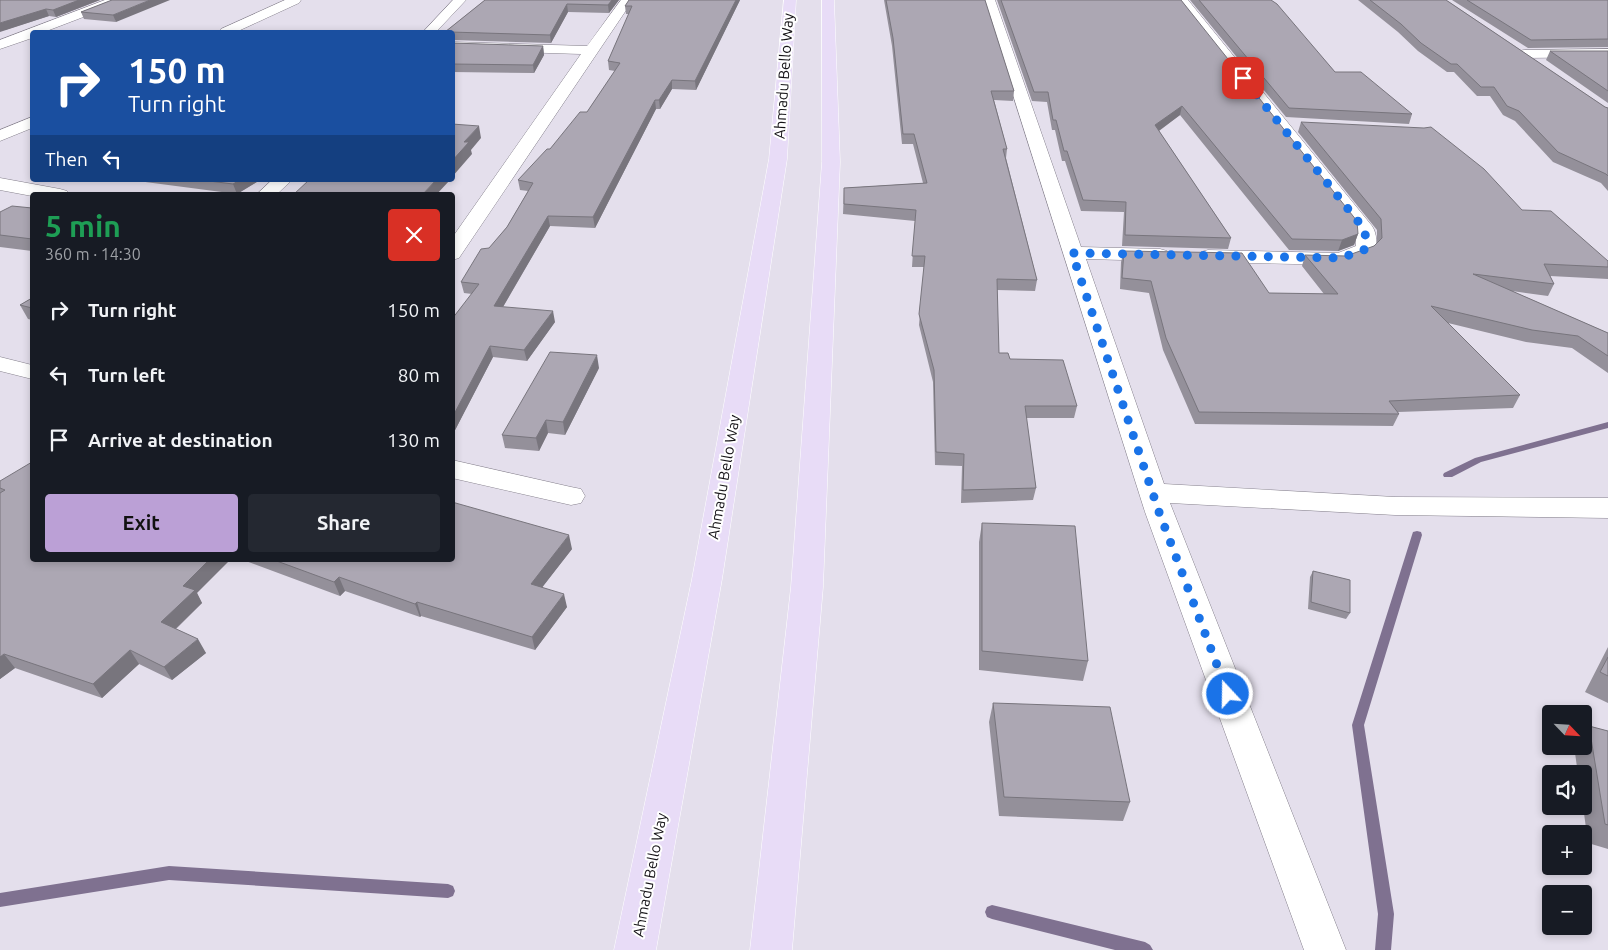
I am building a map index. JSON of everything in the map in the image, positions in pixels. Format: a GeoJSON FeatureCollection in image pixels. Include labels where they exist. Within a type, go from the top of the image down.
{"type":"FeatureCollection","features":[{"type":"Feature","properties":{"kind":"main road","name":"Ahmadu Bello Way"},"geometry":{"type":"LineString","coordinates":[[635,950],[707,579],[778,159],[790,0]]}},
{"type":"Feature","properties":{"kind":"main road"},"geometry":{"type":"LineString","coordinates":[[772,950],[807,587],[831,162],[828,0]]}},
{"type":"Feature","properties":{"kind":"street"},"geometry":{"type":"LineString","coordinates":[[41,30],[116,0]]}},
{"type":"Feature","properties":{"kind":"street"},"geometry":{"type":"LineString","coordinates":[[230,30],[295,0]]}},
{"type":"Feature","properties":{"kind":"street"},"geometry":{"type":"LineString","coordinates":[[431,30],[460,0]]}},
{"type":"Feature","properties":{"kind":"street"},"geometry":{"type":"LineString","coordinates":[[455,250],[627,0]]}},
{"type":"Feature","properties":{"kind":"street"},"geometry":{"type":"LineString","coordinates":[[989,0],[1153,493],[1325,950]]}},
{"type":"Feature","properties":{"kind":"street"},"geometry":{"type":"LineString","coordinates":[[1072,253],[1341,258],[1366,249],[1365,230],[1181,0]]}},
{"type":"Feature","properties":{"kind":"street"},"geometry":{"type":"LineString","coordinates":[[0,45],[30,34]]}},
{"type":"Feature","properties":{"kind":"street"},"geometry":{"type":"LineString","coordinates":[[455,46],[591,50]]}},
{"type":"Feature","properties":{"kind":"street"},"geometry":{"type":"LineString","coordinates":[[1547,70],[1520,51],[1608,53]]}},
{"type":"Feature","properties":{"kind":"street"},"geometry":{"type":"LineString","coordinates":[[0,136],[30,123]]}},
{"type":"Feature","properties":{"kind":"street"},"geometry":{"type":"LineString","coordinates":[[1279,124],[1304,126]]}},
{"type":"Feature","properties":{"kind":"street"},"geometry":{"type":"LineString","coordinates":[[269,192],[281,182]]}},
{"type":"Feature","properties":{"kind":"street"},"geometry":{"type":"LineString","coordinates":[[0,184],[44,192]]}},
{"type":"Feature","properties":{"kind":"street"},"geometry":{"type":"LineString","coordinates":[[0,364],[30,372]]}},
{"type":"Feature","properties":{"kind":"street"},"geometry":{"type":"LineString","coordinates":[[455,470],[571,496]]}},
{"type":"Feature","properties":{"kind":"street"},"geometry":{"type":"LineString","coordinates":[[1153,493],[1395,506],[1608,508]]}},
{"type":"Feature","properties":{"kind":"building"},"geometry":{"type":"Polygon","coordinates":[[[0,0],[79,0],[53,10],[46,9],[0,23],[0,0]]]}},
{"type":"Feature","properties":{"kind":"building"},"geometry":{"type":"Polygon","coordinates":[[[112,0],[150,0],[113,15],[81,12],[112,0]]]}},
{"type":"Feature","properties":{"kind":"building"},"geometry":{"type":"Polygon","coordinates":[[[485,0],[612,0],[608,5],[567,4],[550,35],[455,32],[455,30],[448,30],[485,0]]]}},
{"type":"Feature","properties":{"kind":"building"},"geometry":{"type":"Polygon","coordinates":[[[629,0],[736,0],[695,81],[672,80],[659,100],[655,100],[593,217],[548,216],[494,306],[553,311],[524,350],[490,346],[455,412],[455,315],[479,284],[461,282],[481,249],[489,248],[507,227],[533,183],[518,180],[547,149],[550,149],[580,112],[587,112],[620,63],[608,61],[632,6],[625,6],[629,0]]]}},
{"type":"Feature","properties":{"kind":"building"},"geometry":{"type":"Polygon","coordinates":[[[886,0],[985,0],[1014,91],[991,91],[1007,149],[1003,149],[1037,280],[997,279],[999,353],[1008,353],[1010,359],[1063,360],[1077,406],[1025,406],[1036,488],[963,490],[964,454],[936,452],[934,370],[919,314],[925,256],[912,256],[916,210],[844,204],[844,188],[927,183],[914,134],[903,134],[893,38],[886,0]]]}},
{"type":"Feature","properties":{"kind":"building"},"geometry":{"type":"Polygon","coordinates":[[[1001,0],[1181,0],[1357,221],[1358,234],[1342,240],[1292,239],[1182,106],[1155,125],[1231,238],[1125,235],[1126,202],[1083,200],[1067,151],[1064,151],[1056,120],[1053,120],[1048,92],[1034,92],[1001,0]]]}},
{"type":"Feature","properties":{"kind":"building"},"geometry":{"type":"Polygon","coordinates":[[[1199,0],[1271,0],[1277,4],[1335,72],[1361,72],[1412,114],[1289,108],[1199,0]]]}},
{"type":"Feature","properties":{"kind":"building"},"geometry":{"type":"Polygon","coordinates":[[[1370,0],[1446,0],[1608,108],[1608,176],[1558,152],[1519,111],[1507,106],[1494,87],[1481,87],[1457,64],[1451,64],[1421,43],[1401,24],[1370,0]]]}},
{"type":"Feature","properties":{"kind":"building"},"geometry":{"type":"Polygon","coordinates":[[[1467,0],[1608,0],[1608,39],[1531,40],[1467,0]]]}},
{"type":"Feature","properties":{"kind":"building"},"geometry":{"type":"Polygon","coordinates":[[[455,43],[543,46],[533,65],[455,64],[455,43]]]}},
{"type":"Feature","properties":{"kind":"building"},"geometry":{"type":"Polygon","coordinates":[[[1550,51],[1608,51],[1608,91],[1550,51]]]}},
{"type":"Feature","properties":{"kind":"building"},"geometry":{"type":"Polygon","coordinates":[[[1301,122],[1431,127],[1484,169],[1522,210],[1551,211],[1608,261],[1608,267],[1544,264],[1554,284],[1473,274],[1608,333],[1608,356],[1578,336],[1532,330],[1431,306],[1520,395],[1389,401],[1399,414],[1199,412],[1166,338],[1151,281],[1122,278],[1124,251],[1242,253],[1269,293],[1338,294],[1305,255],[1346,256],[1374,246],[1382,238],[1381,219],[1301,122]]]}},
{"type":"Feature","properties":{"kind":"building"},"geometry":{"type":"Polygon","coordinates":[[[455,124],[479,126],[464,142],[469,142],[455,158],[455,124]]]}},
{"type":"Feature","properties":{"kind":"building"},"geometry":{"type":"Polygon","coordinates":[[[217,182],[236,182],[233,184],[217,182]]]}},
{"type":"Feature","properties":{"kind":"building"},"geometry":{"type":"Polygon","coordinates":[[[307,182],[434,182],[425,192],[296,192],[307,182]]]}},
{"type":"Feature","properties":{"kind":"building"},"geometry":{"type":"Polygon","coordinates":[[[12,206],[30,208],[30,239],[0,235],[0,212],[12,206]]]}},
{"type":"Feature","properties":{"kind":"building"},"geometry":{"type":"Polygon","coordinates":[[[30,299],[30,308],[20,305],[30,299]]]}},
{"type":"Feature","properties":{"kind":"building"},"geometry":{"type":"Polygon","coordinates":[[[550,352],[597,355],[563,422],[546,420],[536,438],[502,435],[550,352]]]}},
{"type":"Feature","properties":{"kind":"building"},"geometry":{"type":"Polygon","coordinates":[[[30,463],[30,562],[207,562],[183,586],[195,590],[161,622],[198,639],[164,667],[130,650],[93,684],[4,654],[0,657],[0,493],[5,490],[0,488],[0,481],[30,463]]]}},
{"type":"Feature","properties":{"kind":"building"},"geometry":{"type":"Polygon","coordinates":[[[455,503],[569,535],[531,584],[564,594],[532,637],[417,602],[415,604],[339,577],[334,582],[279,562],[455,562],[455,503]]]}},
{"type":"Feature","properties":{"kind":"building"},"geometry":{"type":"Polygon","coordinates":[[[982,523],[1075,526],[1088,661],[982,651],[982,523]]]}},
{"type":"Feature","properties":{"kind":"building"},"geometry":{"type":"Polygon","coordinates":[[[1313,571],[1350,580],[1350,613],[1311,602],[1313,571]]]}},
{"type":"Feature","properties":{"kind":"building"},"geometry":{"type":"Polygon","coordinates":[[[1608,657],[1608,676],[1600,672],[1608,657]]]}},
{"type":"Feature","properties":{"kind":"building"},"geometry":{"type":"Polygon","coordinates":[[[993,703],[1110,707],[1130,802],[1004,797],[993,703]]]}},
{"type":"Feature","properties":{"kind":"building"},"geometry":{"type":"Polygon","coordinates":[[[1592,727],[1608,731],[1608,825],[1605,824],[1592,744],[1592,727]]]}},
{"type":"Feature","properties":{"kind":"waterway"},"geometry":{"type":"LineString","coordinates":[[1448,475],[1478,460],[1608,425]]}},
{"type":"Feature","properties":{"kind":"waterway"},"geometry":{"type":"LineString","coordinates":[[1383,950],[1386,914],[1358,725],[1417,535]]}},
{"type":"Feature","properties":{"kind":"waterway"},"geometry":{"type":"LineString","coordinates":[[0,900],[169,873],[448,891]]}},
{"type":"Feature","properties":{"kind":"waterway"},"geometry":{"type":"LineString","coordinates":[[992,912],[1145,950]]}},
{"type":"Feature","properties":{"kind":"route"},"geometry":{"type":"LineString","coordinates":[[1228,694],[1159,512],[1072,253],[1341,258],[1366,249],[1365,230],[1243,78]]}}]}
